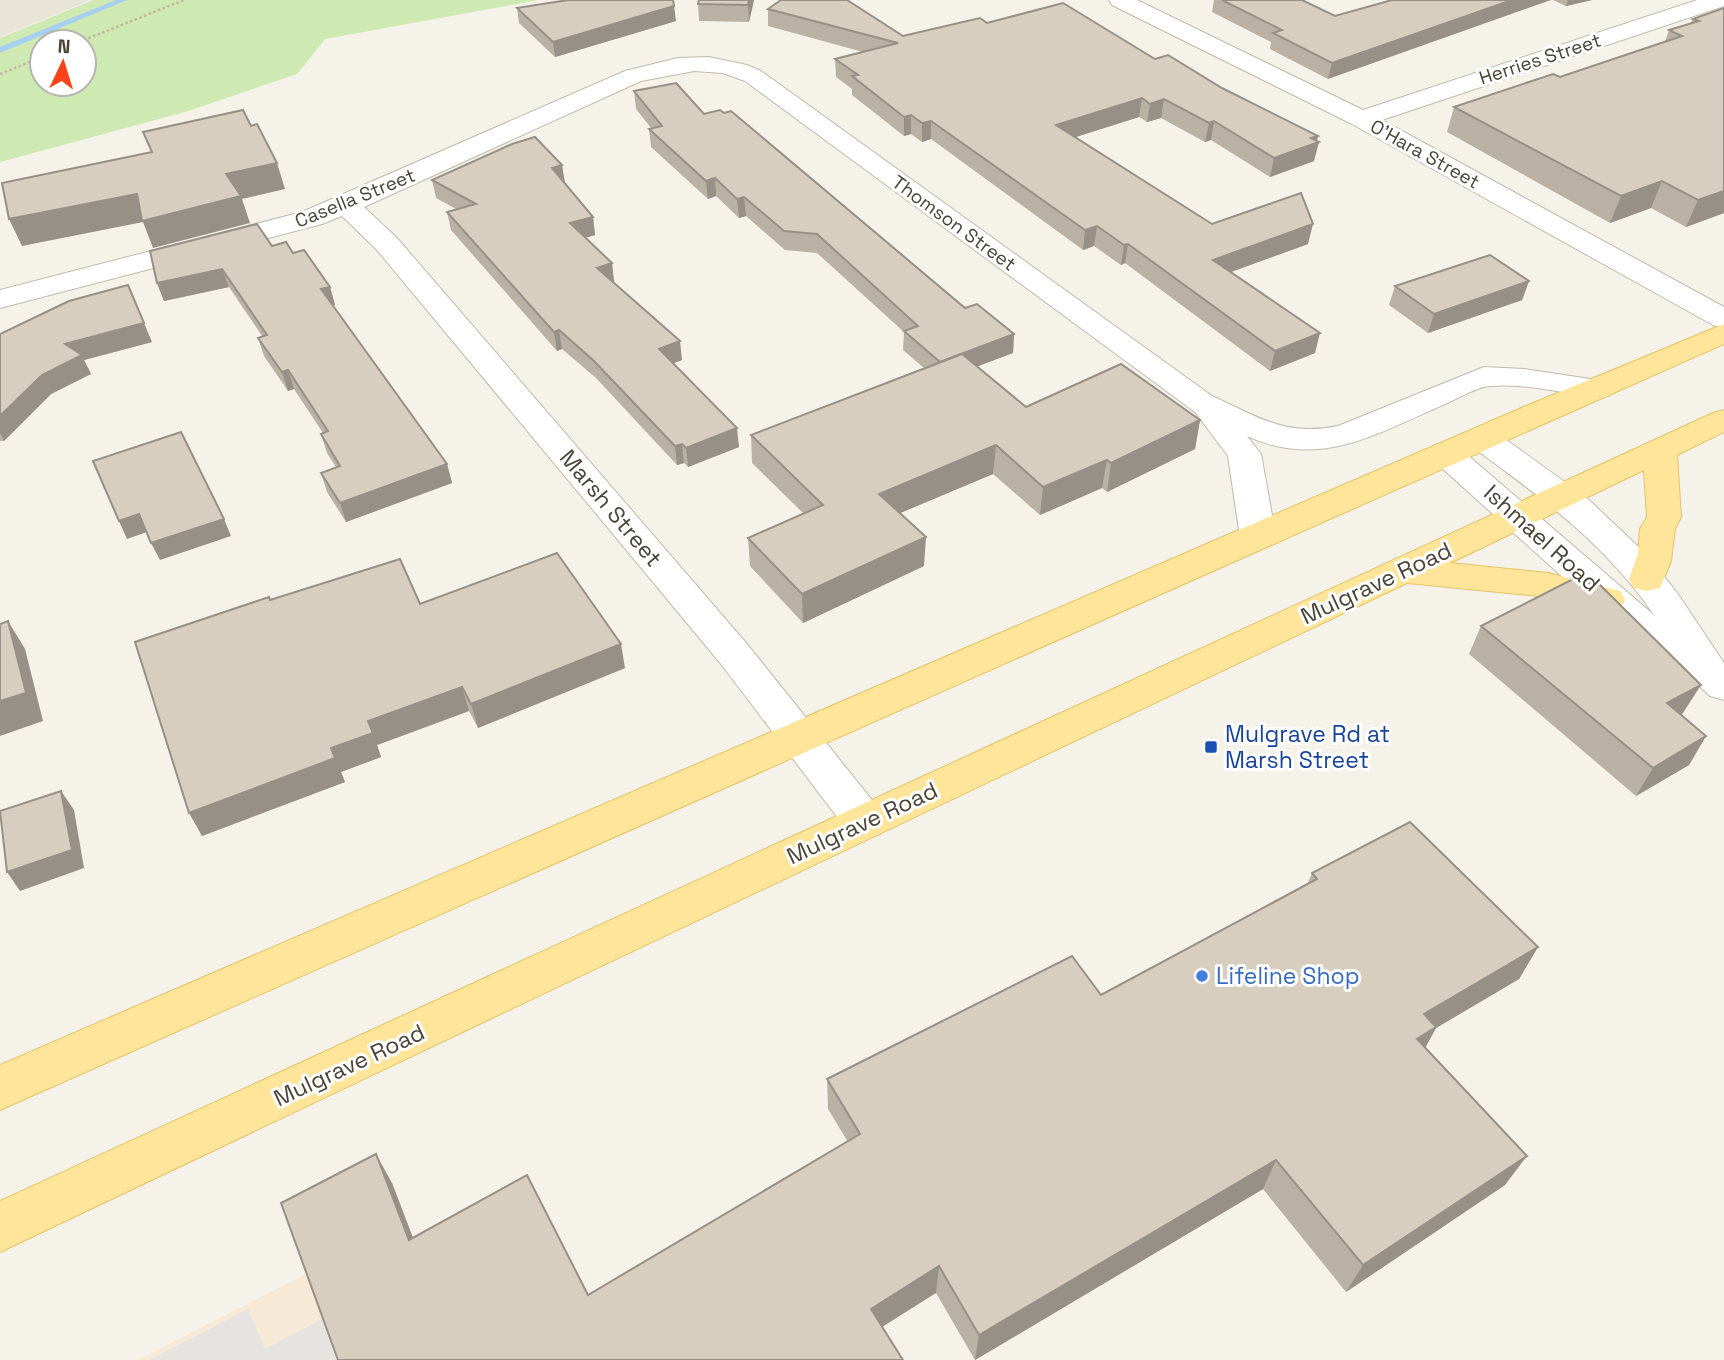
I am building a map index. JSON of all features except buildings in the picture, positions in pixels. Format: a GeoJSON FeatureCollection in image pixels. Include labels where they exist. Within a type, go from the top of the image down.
{"type":"FeatureCollection","features":[{"type":"Feature","properties":{"kind":"main road"},"geometry":{"type":"LineString","coordinates":[[0,1088],[1724,333]]}},
{"type":"Feature","properties":{"kind":"main road","name":"Mulgrave Road"},"geometry":{"type":"LineString","coordinates":[[0,1227],[1724,420]]}},
{"type":"Feature","properties":{"kind":"main road"},"geometry":{"type":"LineString","coordinates":[[1647,579],[1656,552],[1658,525],[1664,517],[1660,450]]}},
{"type":"Feature","properties":{"kind":"main road"},"geometry":{"type":"LineString","coordinates":[[1402,571],[1548,585],[1612,601]]}},
{"type":"Feature","properties":{"kind":"street","name":"O'Hara Street"},"geometry":{"type":"LineString","coordinates":[[1120,0],[1361,119],[1724,318]]}},
{"type":"Feature","properties":{"kind":"street","name":"Herries Street"},"geometry":{"type":"LineString","coordinates":[[1361,119],[1719,0]]}},
{"type":"Feature","properties":{"kind":"street","name":"Casella Street"},"geometry":{"type":"LineString","coordinates":[[0,299],[280,228],[346,205],[633,76],[677,64],[698,64]]}},
{"type":"Feature","properties":{"kind":"street","name":"Thomson Street"},"geometry":{"type":"LineString","coordinates":[[698,64],[723,66],[753,76],[1201,403],[1276,437],[1315,441],[1347,434],[1484,376],[1524,378],[1597,389]]}},
{"type":"Feature","properties":{"kind":"street","name":"Marsh Street"},"geometry":{"type":"LineString","coordinates":[[346,205],[387,244],[734,654],[865,822]]}},
{"type":"Feature","properties":{"kind":"street","name":"Thomson Street"},"geometry":{"type":"LineString","coordinates":[[1201,403],[1244,454],[1258,537]]}},
{"type":"Feature","properties":{"kind":"street","name":"Ishmael Road"},"geometry":{"type":"LineString","coordinates":[[1482,438],[1607,535],[1647,579],[1716,678]]}},
{"type":"Feature","properties":{"kind":"street","name":"Ishmael Road"},"geometry":{"type":"LineString","coordinates":[[1446,454],[1630,617],[1716,678]]}},
{"type":"Feature","properties":{"kind":"path"},"geometry":{"type":"LineString","coordinates":[[98,34],[184,0]]}},
{"type":"Feature","properties":{"kind":"path"},"geometry":{"type":"LineString","coordinates":[[0,74],[28,63]]}},
{"type":"Feature","properties":{"kind":"shaded area"},"geometry":{"type":"Polygon","coordinates":[[[0,0],[91,0],[0,37],[0,0]]]}},
{"type":"Feature","properties":{"kind":"shaded area"},"geometry":{"type":"Polygon","coordinates":[[[312,1271],[343,1360],[138,1360],[312,1271]]]}},
{"type":"Feature","properties":{"kind":"shaded area"},"geometry":{"type":"Polygon","coordinates":[[[248,1309],[265,1349],[322,1319],[336,1360],[149,1360],[248,1309]]]}},
{"type":"Feature","properties":{"kind":"green space"},"geometry":{"type":"Polygon","coordinates":[[[93,0],[539,0],[325,39],[297,74],[185,112],[0,162],[0,38],[93,0]]]}},
{"type":"Feature","properties":{"kind":"waterway"},"geometry":{"type":"LineString","coordinates":[[0,50],[123,0]]}},
{"type":"Feature","properties":{"kind":"place","name":"Mulgrave Rd at Marsh Street"},"geometry":{"type":"Point","coordinates":[1211,747]}},
{"type":"Feature","properties":{"kind":"place","name":"Lifeline Shop"},"geometry":{"type":"Point","coordinates":[1202,976]}}]}
